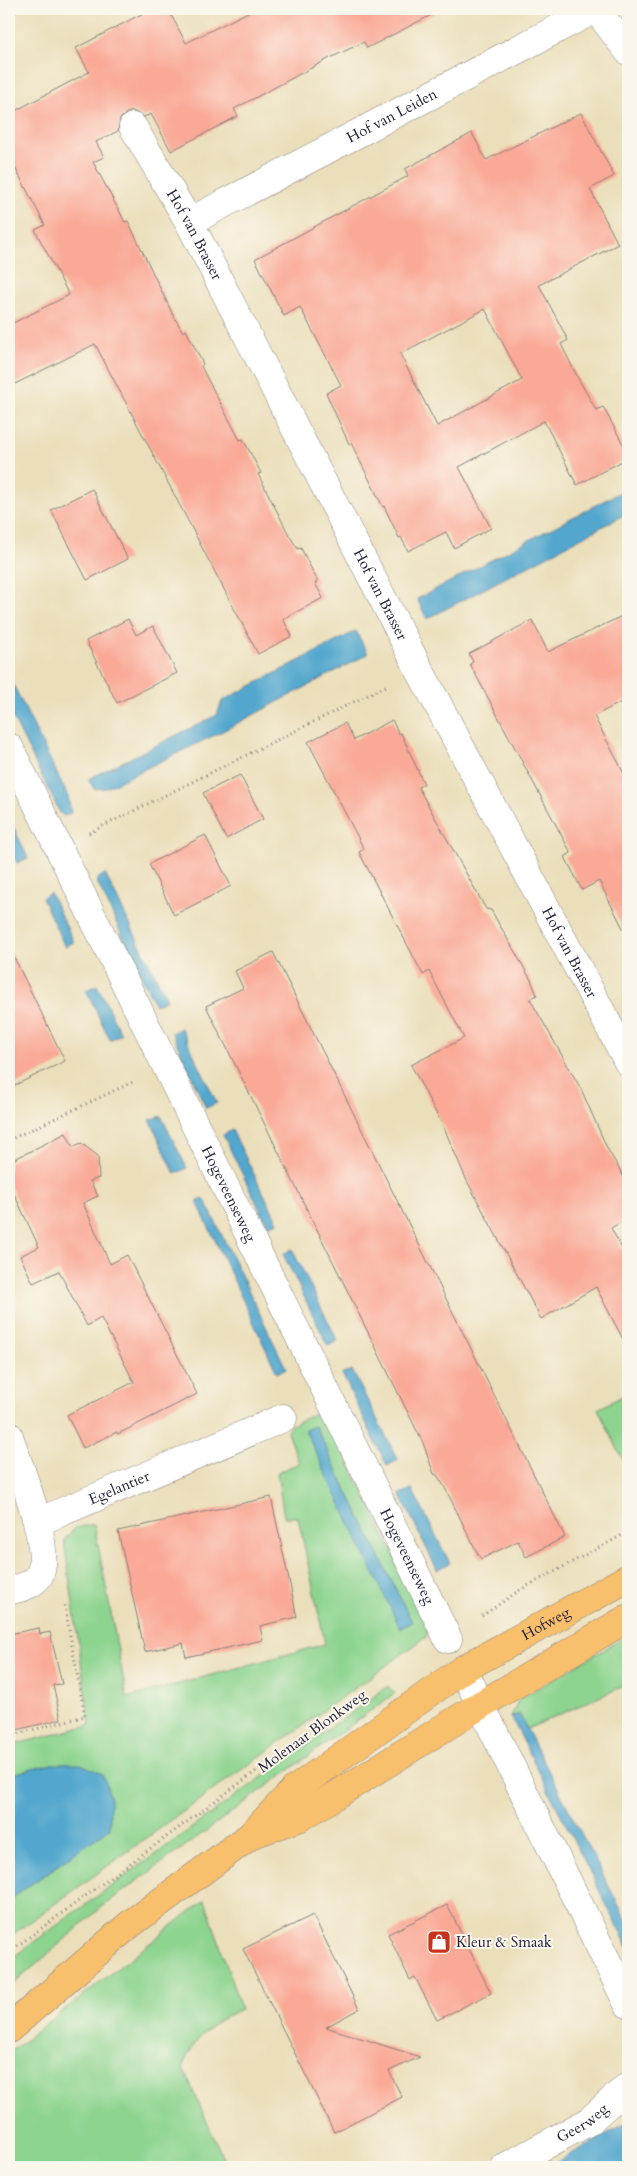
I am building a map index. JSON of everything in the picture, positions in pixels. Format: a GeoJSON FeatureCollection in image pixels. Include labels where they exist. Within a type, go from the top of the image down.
{"type":"FeatureCollection","features":[{"type":"Feature","properties":{"kind":"main road","name":"Hofweg"},"geometry":{"type":"LineString","coordinates":[[463,1669],[628,1578]]}},
{"type":"Feature","properties":{"kind":"main road"},"geometry":{"type":"LineString","coordinates":[[250,1836],[301,1817],[482,1704],[628,1618]]}},
{"type":"Feature","properties":{"kind":"main road"},"geometry":{"type":"LineString","coordinates":[[9,2029],[129,1925],[250,1836],[294,1790],[463,1669]]}},
{"type":"Feature","properties":{"kind":"street"},"geometry":{"type":"LineString","coordinates":[[595,9],[628,51]]}},
{"type":"Feature","properties":{"kind":"street","name":"Hof van Leiden"},"geometry":{"type":"LineString","coordinates":[[188,222],[595,9]]}},
{"type":"Feature","properties":{"kind":"street","name":"Hof van Brasser"},"geometry":{"type":"LineString","coordinates":[[134,127],[188,222],[419,669],[628,1062]]}},
{"type":"Feature","properties":{"kind":"street","name":"Hogeveenseweg"},"geometry":{"type":"LineString","coordinates":[[9,747],[448,1639]]}},
{"type":"Feature","properties":{"kind":"street","name":"Egelantier"},"geometry":{"type":"LineString","coordinates":[[38,1522],[283,1418]]}},
{"type":"Feature","properties":{"kind":"street"},"geometry":{"type":"LineString","coordinates":[[9,1436],[38,1522],[42,1554],[40,1574],[32,1584],[9,1591]]}},
{"type":"Feature","properties":{"kind":"street"},"geometry":{"type":"LineString","coordinates":[[463,1669],[482,1704],[628,2004]]}},
{"type":"Feature","properties":{"kind":"street","name":"Geerweg"},"geometry":{"type":"LineString","coordinates":[[505,2167],[588,2122],[628,2086]]}},
{"type":"Feature","properties":{"kind":"path"},"geometry":{"type":"LineString","coordinates":[[59,848],[419,669]]}},
{"type":"Feature","properties":{"kind":"path"},"geometry":{"type":"LineString","coordinates":[[9,1140],[168,1067]]}},
{"type":"Feature","properties":{"kind":"path"},"geometry":{"type":"LineString","coordinates":[[448,1639],[520,1590],[628,1532]]}},
{"type":"Feature","properties":{"kind":"path"},"geometry":{"type":"LineString","coordinates":[[9,1736],[85,1716],[62,1591],[40,1574]]}},
{"type":"Feature","properties":{"kind":"path","name":"Molenaar Blonkweg"},"geometry":{"type":"LineString","coordinates":[[9,1952],[276,1757]]}},
{"type":"Feature","properties":{"kind":"green space"},"geometry":{"type":"Polygon","coordinates":[[[628,1393],[628,1470],[598,1409],[628,1393]]]}},
{"type":"Feature","properties":{"kind":"green space"},"geometry":{"type":"Polygon","coordinates":[[[323,1410],[428,1624],[426,1637],[9,1937],[9,1900],[110,1828],[52,1764],[9,1775],[9,1746],[90,1725],[64,1540],[75,1528],[94,1524],[127,1698],[325,1644],[298,1517],[284,1517],[277,1473],[299,1463],[287,1432],[291,1425],[323,1410]],[[315,1426],[305,1430],[401,1628],[412,1622],[315,1426]]]}},
{"type":"Feature","properties":{"kind":"green space"},"geometry":{"type":"Polygon","coordinates":[[[628,1635],[628,1684],[527,1729],[519,1714],[511,1717],[518,1700],[628,1635]]]}},
{"type":"Feature","properties":{"kind":"green space"},"geometry":{"type":"Polygon","coordinates":[[[388,1686],[395,1693],[103,1906],[9,1988],[9,1960],[388,1686]]]}},
{"type":"Feature","properties":{"kind":"green space"},"geometry":{"type":"Polygon","coordinates":[[[205,1900],[241,2009],[222,2019],[205,2032],[192,2048],[183,2068],[227,2167],[9,2167],[9,2053],[205,1900]]]}},
{"type":"Feature","properties":{"kind":"water"},"geometry":{"type":"Polygon","coordinates":[[[628,488],[628,513],[427,619],[417,599],[628,488]]]}},
{"type":"Feature","properties":{"kind":"water"},"geometry":{"type":"Polygon","coordinates":[[[356,631],[368,654],[221,732],[106,788],[94,789],[88,779],[217,715],[222,701],[356,631]]]}},
{"type":"Feature","properties":{"kind":"water"},"geometry":{"type":"Polygon","coordinates":[[[9,676],[68,796],[71,813],[64,816],[60,813],[9,710],[9,676]]]}},
{"type":"Feature","properties":{"kind":"water"},"geometry":{"type":"Polygon","coordinates":[[[9,817],[28,858],[17,863],[9,846],[9,817]]]}},
{"type":"Feature","properties":{"kind":"water"},"geometry":{"type":"Polygon","coordinates":[[[105,874],[167,999],[155,1005],[98,884],[97,879],[105,874]]]}},
{"type":"Feature","properties":{"kind":"water"},"geometry":{"type":"Polygon","coordinates":[[[50,893],[74,942],[65,947],[42,898],[50,893]]]}},
{"type":"Feature","properties":{"kind":"water"},"geometry":{"type":"Polygon","coordinates":[[[97,985],[121,1034],[110,1040],[86,990],[97,985]]]}},
{"type":"Feature","properties":{"kind":"water"},"geometry":{"type":"Polygon","coordinates":[[[181,1028],[217,1103],[206,1108],[172,1033],[181,1028]]]}},
{"type":"Feature","properties":{"kind":"water"},"geometry":{"type":"Polygon","coordinates":[[[161,1116],[187,1168],[175,1174],[150,1120],[161,1116]]]}},
{"type":"Feature","properties":{"kind":"water"},"geometry":{"type":"Polygon","coordinates":[[[232,1130],[278,1222],[268,1226],[223,1135],[232,1130]]]}},
{"type":"Feature","properties":{"kind":"water"},"geometry":{"type":"Polygon","coordinates":[[[204,1198],[286,1368],[277,1373],[197,1202],[204,1198]]]}},
{"type":"Feature","properties":{"kind":"water"},"geometry":{"type":"Polygon","coordinates":[[[292,1249],[338,1341],[328,1346],[283,1254],[292,1249]]]}},
{"type":"Feature","properties":{"kind":"water"},"geometry":{"type":"Polygon","coordinates":[[[352,1370],[398,1460],[387,1466],[342,1374],[352,1370]]]}},
{"type":"Feature","properties":{"kind":"water"},"geometry":{"type":"Polygon","coordinates":[[[315,1426],[412,1622],[400,1628],[305,1430],[315,1426]]]}},
{"type":"Feature","properties":{"kind":"water"},"geometry":{"type":"Polygon","coordinates":[[[412,1489],[450,1563],[437,1570],[400,1494],[412,1489]]]}},
{"type":"Feature","properties":{"kind":"water"},"geometry":{"type":"Polygon","coordinates":[[[519,1714],[628,1923],[628,1947],[511,1717],[519,1714]]]}},
{"type":"Feature","properties":{"kind":"water"},"geometry":{"type":"Polygon","coordinates":[[[52,1764],[81,1764],[103,1774],[110,1796],[110,1828],[9,1900],[9,1775],[52,1764]]]}},
{"type":"Feature","properties":{"kind":"water"},"geometry":{"type":"Polygon","coordinates":[[[628,2122],[628,2167],[548,2167],[628,2122]]]}},
{"type":"Feature","properties":{"kind":"building"},"geometry":{"type":"Polygon","coordinates":[[[151,9],[168,9],[186,43],[254,9],[443,9],[367,48],[364,42],[330,58],[234,109],[238,116],[171,151],[151,114],[144,117],[133,111],[126,113],[120,119],[118,131],[96,142],[104,157],[93,162],[125,222],[128,221],[174,317],[183,332],[186,330],[203,364],[201,366],[208,380],[240,440],[243,439],[261,473],[258,474],[289,535],[298,549],[301,548],[318,582],[315,583],[323,598],[283,619],[292,636],[258,654],[95,344],[9,387],[9,325],[69,295],[35,230],[45,225],[9,156],[9,114],[89,72],[76,48],[151,9]]]}},
{"type":"Feature","properties":{"kind":"building"},"geometry":{"type":"Polygon","coordinates":[[[581,113],[614,176],[590,189],[618,244],[539,285],[568,340],[561,344],[578,378],[596,410],[603,407],[628,453],[628,458],[577,485],[544,421],[459,467],[491,528],[454,548],[446,532],[408,551],[401,537],[399,538],[351,443],[349,444],[326,393],[341,385],[300,307],[284,316],[255,259],[408,176],[405,169],[472,133],[486,160],[581,113]],[[485,309],[400,354],[437,426],[522,380],[485,309]]]}},
{"type":"Feature","properties":{"kind":"building"},"geometry":{"type":"Polygon","coordinates":[[[92,489],[128,559],[87,580],[51,510],[92,489]]]}},
{"type":"Feature","properties":{"kind":"building"},"geometry":{"type":"Polygon","coordinates":[[[628,613],[628,699],[594,716],[628,781],[628,938],[599,881],[582,890],[565,857],[571,853],[470,664],[473,662],[469,654],[532,620],[548,652],[628,613]]]}},
{"type":"Feature","properties":{"kind":"building"},"geometry":{"type":"Polygon","coordinates":[[[128,619],[136,635],[153,626],[177,673],[117,703],[86,641],[128,619]]]}},
{"type":"Feature","properties":{"kind":"building"},"geometry":{"type":"Polygon","coordinates":[[[392,720],[399,734],[401,733],[424,784],[418,787],[486,909],[491,910],[531,980],[537,995],[530,999],[581,1089],[607,1148],[628,1184],[628,1218],[611,1228],[628,1260],[628,1349],[596,1287],[541,1319],[467,1181],[444,1128],[411,1065],[464,1038],[429,971],[423,975],[359,852],[364,849],[308,742],[345,723],[354,740],[392,720]]]}},
{"type":"Feature","properties":{"kind":"building"},"geometry":{"type":"Polygon","coordinates":[[[240,775],[263,819],[226,839],[203,793],[240,775]]]}},
{"type":"Feature","properties":{"kind":"building"},"geometry":{"type":"Polygon","coordinates":[[[205,835],[231,886],[174,915],[149,864],[205,835]]]}},
{"type":"Feature","properties":{"kind":"building"},"geometry":{"type":"Polygon","coordinates":[[[9,947],[65,1061],[9,1088],[9,947]]]}},
{"type":"Feature","properties":{"kind":"building"},"geometry":{"type":"Polygon","coordinates":[[[273,952],[565,1537],[526,1557],[518,1541],[481,1559],[479,1556],[444,1486],[437,1475],[434,1474],[423,1443],[206,1006],[243,988],[235,971],[273,952]]]}},
{"type":"Feature","properties":{"kind":"building"},"geometry":{"type":"Polygon","coordinates":[[[66,1133],[73,1147],[81,1143],[98,1156],[99,1178],[90,1181],[98,1196],[83,1203],[110,1264],[127,1255],[197,1394],[118,1434],[117,1432],[83,1448],[67,1415],[134,1382],[101,1318],[87,1326],[59,1271],[33,1283],[20,1256],[39,1247],[9,1183],[9,1162],[66,1133]]]}},
{"type":"Feature","properties":{"kind":"building"},"geometry":{"type":"Polygon","coordinates":[[[271,1497],[297,1617],[260,1626],[263,1640],[186,1657],[183,1643],[145,1652],[118,1531],[271,1497]]]}},
{"type":"Feature","properties":{"kind":"building"},"geometry":{"type":"Polygon","coordinates":[[[39,1628],[40,1634],[50,1632],[62,1684],[53,1685],[61,1719],[13,1731],[9,1711],[9,1634],[39,1628]]]}},
{"type":"Feature","properties":{"kind":"building"},"geometry":{"type":"Polygon","coordinates":[[[447,1905],[491,1993],[437,2020],[415,1977],[410,1980],[388,1934],[447,1905]]]}},
{"type":"Feature","properties":{"kind":"building"},"geometry":{"type":"Polygon","coordinates":[[[313,1915],[359,2009],[326,2027],[420,2057],[389,2071],[402,2097],[334,2132],[243,1949],[313,1915]]]}},
{"type":"Feature","properties":{"kind":"place","name":"Kleur & Smaak"},"geometry":{"type":"Point","coordinates":[439,1942]}}]}
